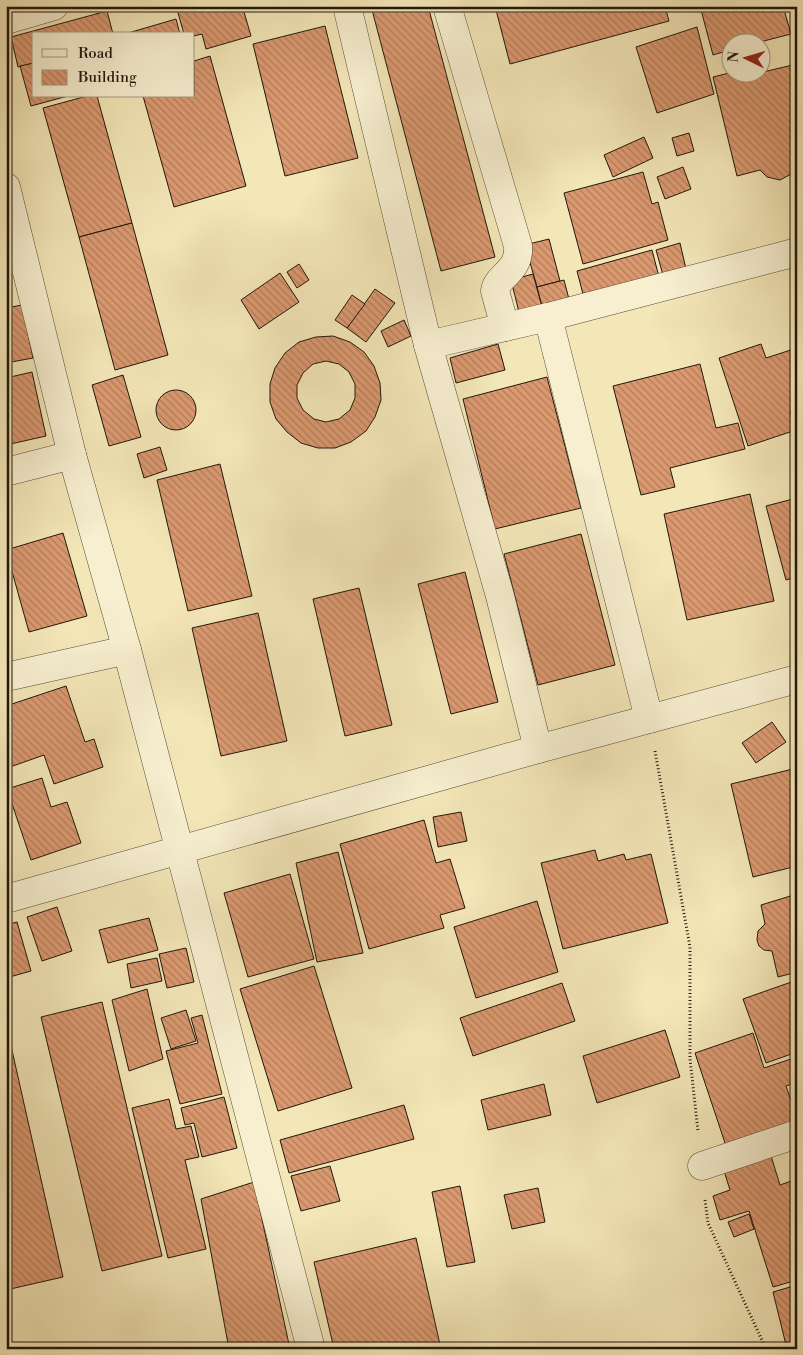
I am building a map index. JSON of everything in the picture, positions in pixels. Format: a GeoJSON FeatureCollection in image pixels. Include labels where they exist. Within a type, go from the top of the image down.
{"type":"FeatureCollection","features":[{"type":"Feature","properties":{"kind":"street"},"geometry":{"type":"LineString","coordinates":[[6,20],[54,6]]}},
{"type":"Feature","properties":{"kind":"street"},"geometry":{"type":"LineString","coordinates":[[347,6],[428,345],[500,596],[538,749]]}},
{"type":"Feature","properties":{"kind":"street"},"geometry":{"type":"LineString","coordinates":[[447,6],[518,246],[519,255],[516,263],[496,286],[505,327]]}},
{"type":"Feature","properties":{"kind":"street"},"geometry":{"type":"LineString","coordinates":[[6,187],[72,455],[126,650],[311,1349]]}},
{"type":"Feature","properties":{"kind":"street"},"geometry":{"type":"LineString","coordinates":[[428,345],[548,317],[797,252]]}},
{"type":"Feature","properties":{"kind":"street"},"geometry":{"type":"LineString","coordinates":[[548,317],[650,719]]}},
{"type":"Feature","properties":{"kind":"street"},"geometry":{"type":"LineString","coordinates":[[6,472],[72,455]]}},
{"type":"Feature","properties":{"kind":"street"},"geometry":{"type":"LineString","coordinates":[[6,678],[126,650]]}},
{"type":"Feature","properties":{"kind":"street"},"geometry":{"type":"LineString","coordinates":[[6,900],[179,849],[797,679]]}},
{"type":"Feature","properties":{"kind":"street"},"geometry":{"type":"LineString","coordinates":[[702,1166],[797,1134]]}},
{"type":"Feature","properties":{"kind":"path"},"geometry":{"type":"LineString","coordinates":[[650,719],[690,947],[690,1059],[708,1224],[766,1349]]}},
{"type":"Feature","properties":{"kind":"building"},"geometry":{"type":"Polygon","coordinates":[[[176,6],[249,6],[250,10],[244,12],[251,36],[206,49],[202,34],[195,36],[195,32],[183,32],[176,6]]]}},
{"type":"Feature","properties":{"kind":"building"},"geometry":{"type":"Polygon","coordinates":[[[371,6],[428,6],[495,257],[441,271],[371,6]]]}},
{"type":"Feature","properties":{"kind":"building"},"geometry":{"type":"Polygon","coordinates":[[[495,6],[665,6],[669,21],[510,64],[495,6]]]}},
{"type":"Feature","properties":{"kind":"building"},"geometry":{"type":"Polygon","coordinates":[[[700,6],[783,6],[791,34],[770,39],[770,32],[720,32],[720,53],[713,55],[700,6]]]}},
{"type":"Feature","properties":{"kind":"building"},"geometry":{"type":"Polygon","coordinates":[[[107,11],[112,32],[32,32],[32,64],[18,67],[11,37],[107,11]]]}},
{"type":"Feature","properties":{"kind":"building"},"geometry":{"type":"Polygon","coordinates":[[[176,19],[179,32],[131,32],[176,19]]]}},
{"type":"Feature","properties":{"kind":"building"},"geometry":{"type":"Polygon","coordinates":[[[325,26],[358,158],[285,176],[253,44],[325,26]]]}},
{"type":"Feature","properties":{"kind":"building"},"geometry":{"type":"Polygon","coordinates":[[[697,27],[714,94],[657,113],[636,47],[697,27]]]}},
{"type":"Feature","properties":{"kind":"building"},"geometry":{"type":"Polygon","coordinates":[[[210,56],[246,186],[174,207],[144,98],[195,98],[195,61],[210,56]]]}},
{"type":"Feature","properties":{"kind":"building"},"geometry":{"type":"Polygon","coordinates":[[[32,63],[32,98],[61,98],[31,106],[20,66],[32,63]]]}},
{"type":"Feature","properties":{"kind":"building"},"geometry":{"type":"Polygon","coordinates":[[[797,64],[797,166],[793,173],[780,180],[767,177],[760,170],[737,176],[713,77],[720,75],[720,82],[770,82],[770,70],[797,64]]]}},
{"type":"Feature","properties":{"kind":"building"},"geometry":{"type":"Polygon","coordinates":[[[80,98],[98,98],[132,223],[79,237],[43,108],[80,98]]]}},
{"type":"Feature","properties":{"kind":"building"},"geometry":{"type":"Polygon","coordinates":[[[689,133],[694,151],[677,156],[672,138],[689,133]]]}},
{"type":"Feature","properties":{"kind":"building"},"geometry":{"type":"Polygon","coordinates":[[[644,137],[653,158],[613,177],[604,155],[644,137]]]}},
{"type":"Feature","properties":{"kind":"building"},"geometry":{"type":"Polygon","coordinates":[[[683,167],[691,189],[665,199],[657,177],[683,167]]]}},
{"type":"Feature","properties":{"kind":"building"},"geometry":{"type":"Polygon","coordinates":[[[643,172],[652,204],[658,202],[668,240],[583,264],[564,193],[643,172]]]}},
{"type":"Feature","properties":{"kind":"building"},"geometry":{"type":"Polygon","coordinates":[[[132,223],[168,355],[115,370],[79,237],[132,223]]]}},
{"type":"Feature","properties":{"kind":"building"},"geometry":{"type":"Polygon","coordinates":[[[549,239],[560,281],[537,287],[525,245],[549,239]]]}},
{"type":"Feature","properties":{"kind":"building"},"geometry":{"type":"Polygon","coordinates":[[[680,243],[686,269],[663,275],[656,250],[680,243]]]}},
{"type":"Feature","properties":{"kind":"building"},"geometry":{"type":"Polygon","coordinates":[[[652,250],[659,277],[584,298],[577,271],[652,250]]]}},
{"type":"Feature","properties":{"kind":"building"},"geometry":{"type":"Polygon","coordinates":[[[299,264],[309,280],[297,288],[287,272],[299,264]]]}},
{"type":"Feature","properties":{"kind":"building"},"geometry":{"type":"Polygon","coordinates":[[[280,273],[299,302],[259,329],[241,300],[280,273]]]}},
{"type":"Feature","properties":{"kind":"building"},"geometry":{"type":"Polygon","coordinates":[[[533,274],[543,310],[520,316],[511,280],[533,274]]]}},
{"type":"Feature","properties":{"kind":"building"},"geometry":{"type":"Polygon","coordinates":[[[564,280],[570,303],[543,310],[537,287],[564,280]]]}},
{"type":"Feature","properties":{"kind":"building"},"geometry":{"type":"Polygon","coordinates":[[[375,289],[395,303],[366,342],[347,328],[375,289]]]}},
{"type":"Feature","properties":{"kind":"building"},"geometry":{"type":"Polygon","coordinates":[[[352,295],[365,304],[347,328],[335,320],[352,295]]]}},
{"type":"Feature","properties":{"kind":"building"},"geometry":{"type":"Polygon","coordinates":[[[22,305],[33,358],[6,363],[6,308],[22,305]]]}},
{"type":"Feature","properties":{"kind":"building"},"geometry":{"type":"Polygon","coordinates":[[[404,320],[411,336],[388,347],[381,331],[404,320]]]}},
{"type":"Feature","properties":{"kind":"building"},"geometry":{"type":"Polygon","coordinates":[[[333,336],[350,342],[364,352],[374,366],[380,383],[381,400],[375,417],[366,431],[351,442],[335,448],[318,448],[301,443],[287,432],[276,419],[270,402],[270,384],[275,368],[285,353],[299,342],[316,337],[333,336]],[[326,361],[313,364],[303,373],[297,385],[297,398],[303,410],[314,419],[326,422],[339,419],[350,410],[355,398],[355,384],[349,372],[339,364],[326,361]]]}},
{"type":"Feature","properties":{"kind":"building"},"geometry":{"type":"Polygon","coordinates":[[[498,344],[505,370],[456,383],[450,358],[498,344]]]}},
{"type":"Feature","properties":{"kind":"building"},"geometry":{"type":"Polygon","coordinates":[[[761,344],[766,358],[797,348],[797,409],[790,411],[796,430],[748,446],[719,358],[761,344]]]}},
{"type":"Feature","properties":{"kind":"building"},"geometry":{"type":"Polygon","coordinates":[[[700,364],[716,428],[738,423],[745,449],[670,468],[675,487],[641,495],[613,386],[700,364]]]}},
{"type":"Feature","properties":{"kind":"building"},"geometry":{"type":"Polygon","coordinates":[[[32,372],[46,436],[6,445],[6,378],[32,372]]]}},
{"type":"Feature","properties":{"kind":"building"},"geometry":{"type":"Polygon","coordinates":[[[123,375],[141,437],[109,446],[92,385],[123,375]]]}},
{"type":"Feature","properties":{"kind":"building"},"geometry":{"type":"Polygon","coordinates":[[[547,377],[581,508],[495,529],[463,399],[547,377]]]}},
{"type":"Feature","properties":{"kind":"building"},"geometry":{"type":"Polygon","coordinates":[[[180,390],[187,393],[193,399],[196,410],[195,418],[187,427],[180,430],[172,430],[165,427],[157,418],[156,406],[159,399],[168,391],[180,390]]]}},
{"type":"Feature","properties":{"kind":"building"},"geometry":{"type":"Polygon","coordinates":[[[160,447],[167,470],[144,478],[137,454],[160,447]]]}},
{"type":"Feature","properties":{"kind":"building"},"geometry":{"type":"Polygon","coordinates":[[[220,464],[252,596],[188,611],[157,480],[220,464]]]}},
{"type":"Feature","properties":{"kind":"building"},"geometry":{"type":"Polygon","coordinates":[[[750,494],[774,601],[687,620],[664,514],[750,494]]]}},
{"type":"Feature","properties":{"kind":"building"},"geometry":{"type":"Polygon","coordinates":[[[797,498],[797,577],[786,580],[766,506],[797,498]]]}},
{"type":"Feature","properties":{"kind":"building"},"geometry":{"type":"Polygon","coordinates":[[[63,533],[87,616],[29,632],[6,550],[63,533]]]}},
{"type":"Feature","properties":{"kind":"building"},"geometry":{"type":"Polygon","coordinates":[[[581,534],[615,665],[538,685],[504,554],[581,534]]]}},
{"type":"Feature","properties":{"kind":"building"},"geometry":{"type":"Polygon","coordinates":[[[465,572],[498,702],[451,714],[418,584],[465,572]]]}},
{"type":"Feature","properties":{"kind":"building"},"geometry":{"type":"Polygon","coordinates":[[[359,588],[392,725],[345,736],[313,599],[359,588]]]}},
{"type":"Feature","properties":{"kind":"building"},"geometry":{"type":"Polygon","coordinates":[[[258,613],[287,741],[221,756],[192,628],[258,613]]]}},
{"type":"Feature","properties":{"kind":"building"},"geometry":{"type":"Polygon","coordinates":[[[66,686],[85,742],[94,739],[103,767],[54,784],[44,755],[10,767],[6,757],[6,737],[8,736],[6,732],[6,706],[66,686]]]}},
{"type":"Feature","properties":{"kind":"building"},"geometry":{"type":"Polygon","coordinates":[[[772,722],[786,742],[756,763],[742,743],[772,722]]]}},
{"type":"Feature","properties":{"kind":"building"},"geometry":{"type":"Polygon","coordinates":[[[797,768],[797,866],[753,877],[731,784],[797,768]]]}},
{"type":"Feature","properties":{"kind":"building"},"geometry":{"type":"Polygon","coordinates":[[[42,778],[51,807],[67,802],[81,843],[31,860],[7,789],[42,778]]]}},
{"type":"Feature","properties":{"kind":"building"},"geometry":{"type":"Polygon","coordinates":[[[461,812],[467,841],[438,847],[433,817],[461,812]]]}},
{"type":"Feature","properties":{"kind":"building"},"geometry":{"type":"Polygon","coordinates":[[[424,820],[436,863],[450,859],[465,908],[440,915],[444,928],[369,949],[340,844],[424,820]]]}},
{"type":"Feature","properties":{"kind":"building"},"geometry":{"type":"Polygon","coordinates":[[[6,844],[10,857],[6,858],[6,844]]]}},
{"type":"Feature","properties":{"kind":"building"},"geometry":{"type":"Polygon","coordinates":[[[595,850],[598,861],[624,854],[626,860],[651,854],[668,923],[563,949],[541,863],[595,850]]]}},
{"type":"Feature","properties":{"kind":"building"},"geometry":{"type":"Polygon","coordinates":[[[338,852],[363,953],[317,962],[296,863],[338,852]]]}},
{"type":"Feature","properties":{"kind":"building"},"geometry":{"type":"Polygon","coordinates":[[[290,874],[314,959],[248,977],[224,893],[290,874]]]}},
{"type":"Feature","properties":{"kind":"building"},"geometry":{"type":"Polygon","coordinates":[[[797,894],[797,972],[778,977],[772,951],[764,950],[759,946],[757,940],[758,931],[765,924],[761,905],[797,894]]]}},
{"type":"Feature","properties":{"kind":"building"},"geometry":{"type":"Polygon","coordinates":[[[537,901],[558,972],[476,998],[454,927],[537,901]]]}},
{"type":"Feature","properties":{"kind":"building"},"geometry":{"type":"Polygon","coordinates":[[[57,907],[72,951],[42,961],[27,917],[57,907]]]}},
{"type":"Feature","properties":{"kind":"building"},"geometry":{"type":"Polygon","coordinates":[[[149,918],[158,950],[108,963],[99,930],[149,918]]]}},
{"type":"Feature","properties":{"kind":"building"},"geometry":{"type":"Polygon","coordinates":[[[17,922],[31,971],[6,978],[6,925],[17,922]]]}},
{"type":"Feature","properties":{"kind":"building"},"geometry":{"type":"Polygon","coordinates":[[[186,948],[194,982],[167,988],[159,954],[186,948]]]}},
{"type":"Feature","properties":{"kind":"building"},"geometry":{"type":"Polygon","coordinates":[[[157,958],[162,981],[131,988],[127,964],[157,958]]]}},
{"type":"Feature","properties":{"kind":"building"},"geometry":{"type":"Polygon","coordinates":[[[314,966],[352,1088],[278,1111],[240,989],[314,966]]]}},
{"type":"Feature","properties":{"kind":"building"},"geometry":{"type":"Polygon","coordinates":[[[797,980],[797,1052],[766,1063],[743,999],[797,980]]]}},
{"type":"Feature","properties":{"kind":"building"},"geometry":{"type":"Polygon","coordinates":[[[562,983],[575,1021],[473,1056],[460,1018],[562,983]]]}},
{"type":"Feature","properties":{"kind":"building"},"geometry":{"type":"Polygon","coordinates":[[[147,989],[163,1059],[129,1071],[112,1000],[147,989]]]}},
{"type":"Feature","properties":{"kind":"building"},"geometry":{"type":"Polygon","coordinates":[[[102,1002],[162,1256],[102,1271],[41,1017],[102,1002]]]}},
{"type":"Feature","properties":{"kind":"building"},"geometry":{"type":"Polygon","coordinates":[[[186,1010],[196,1041],[171,1049],[161,1018],[186,1010]]]}},
{"type":"Feature","properties":{"kind":"building"},"geometry":{"type":"Polygon","coordinates":[[[202,1015],[222,1094],[180,1104],[166,1051],[198,1043],[191,1018],[202,1015]]]}},
{"type":"Feature","properties":{"kind":"building"},"geometry":{"type":"Polygon","coordinates":[[[665,1030],[680,1077],[597,1103],[583,1056],[665,1030]]]}},
{"type":"Feature","properties":{"kind":"building"},"geometry":{"type":"Polygon","coordinates":[[[753,1033],[764,1068],[797,1057],[797,1082],[786,1086],[797,1118],[797,1129],[728,1152],[695,1053],[753,1033]]]}},
{"type":"Feature","properties":{"kind":"building"},"geometry":{"type":"Polygon","coordinates":[[[6,1037],[9,1037],[63,1277],[6,1290],[6,1037]]]}},
{"type":"Feature","properties":{"kind":"building"},"geometry":{"type":"Polygon","coordinates":[[[544,1084],[551,1115],[488,1130],[481,1100],[544,1084]]]}},
{"type":"Feature","properties":{"kind":"building"},"geometry":{"type":"Polygon","coordinates":[[[224,1097],[237,1148],[202,1157],[194,1123],[185,1125],[181,1108],[224,1097]]]}},
{"type":"Feature","properties":{"kind":"building"},"geometry":{"type":"Polygon","coordinates":[[[169,1099],[176,1129],[191,1126],[199,1157],[185,1160],[206,1249],[168,1258],[132,1108],[169,1099]]]}},
{"type":"Feature","properties":{"kind":"building"},"geometry":{"type":"Polygon","coordinates":[[[404,1105],[414,1139],[289,1173],[280,1140],[404,1105]]]}},
{"type":"Feature","properties":{"kind":"building"},"geometry":{"type":"Polygon","coordinates":[[[771,1156],[780,1185],[797,1179],[797,1280],[773,1287],[749,1211],[720,1220],[713,1196],[730,1190],[724,1171],[771,1156]]]}},
{"type":"Feature","properties":{"kind":"building"},"geometry":{"type":"Polygon","coordinates":[[[330,1166],[340,1201],[301,1211],[291,1176],[330,1166]]]}},
{"type":"Feature","properties":{"kind":"building"},"geometry":{"type":"Polygon","coordinates":[[[254,1182],[290,1349],[229,1349],[201,1199],[254,1182]]]}},
{"type":"Feature","properties":{"kind":"building"},"geometry":{"type":"Polygon","coordinates":[[[460,1186],[475,1262],[447,1267],[432,1192],[460,1186]]]}},
{"type":"Feature","properties":{"kind":"building"},"geometry":{"type":"Polygon","coordinates":[[[538,1188],[545,1222],[512,1229],[504,1195],[538,1188]]]}},
{"type":"Feature","properties":{"kind":"building"},"geometry":{"type":"Polygon","coordinates":[[[749,1214],[754,1229],[734,1237],[728,1222],[749,1214]]]}},
{"type":"Feature","properties":{"kind":"building"},"geometry":{"type":"Polygon","coordinates":[[[416,1238],[441,1349],[334,1349],[314,1262],[416,1238]]]}},
{"type":"Feature","properties":{"kind":"building"},"geometry":{"type":"Polygon","coordinates":[[[797,1285],[797,1349],[787,1349],[773,1292],[797,1285]]]}},
{"type":"Feature","properties":{"kind":"building"},"geometry":{"type":"Polygon","coordinates":[[[673,1343],[675,1349],[653,1349],[673,1343]]]}}]}
